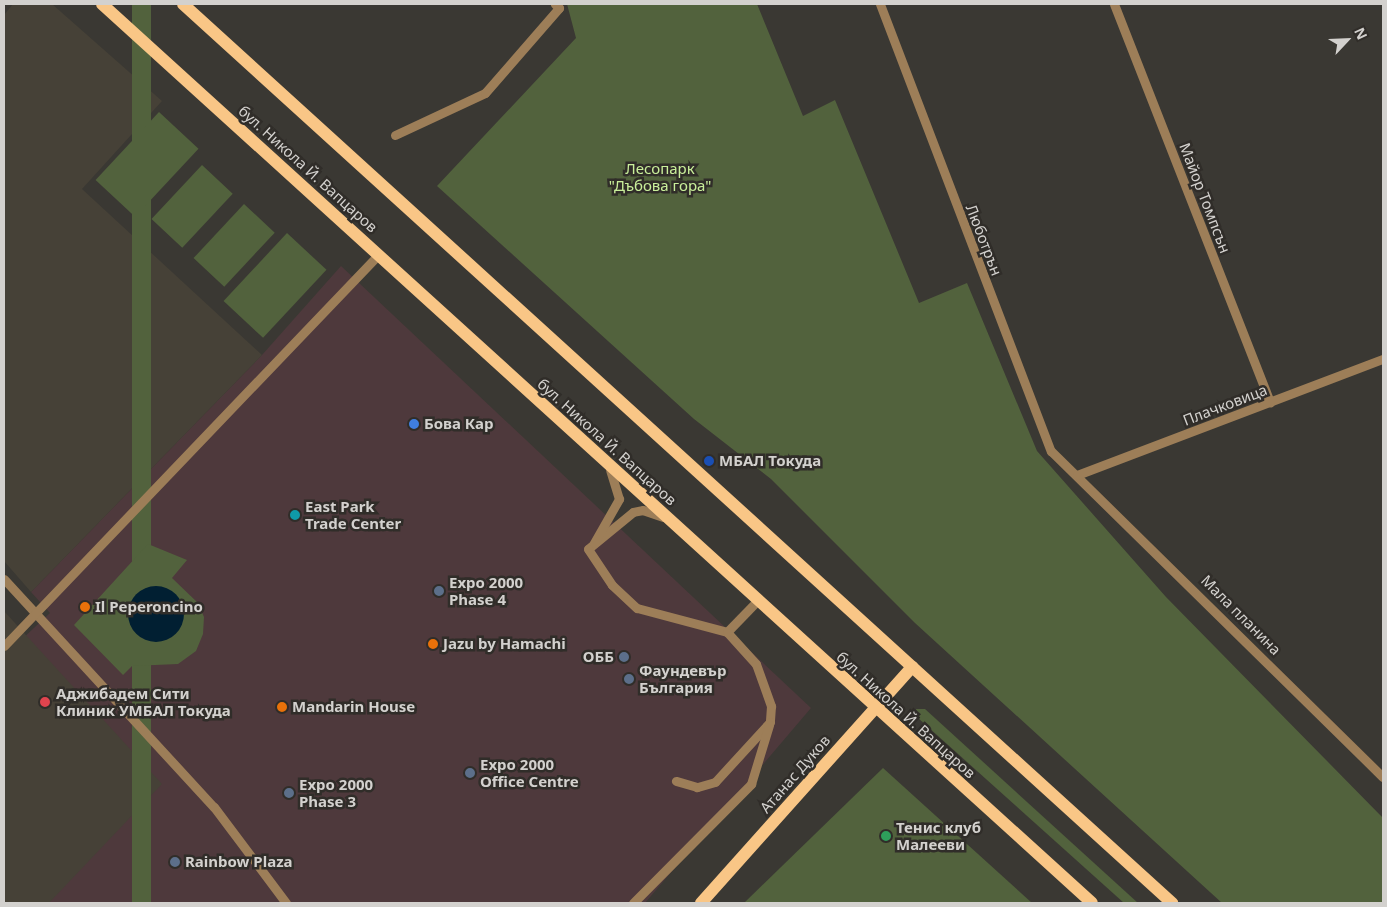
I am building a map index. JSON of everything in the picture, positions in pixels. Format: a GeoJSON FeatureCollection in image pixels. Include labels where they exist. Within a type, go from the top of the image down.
{"type":"FeatureCollection","features":[{"type":"Feature","properties":{"kind":"main road","name":"бул. Никола Й. Вапцаров"},"geometry":{"type":"LineString","coordinates":[[102,4],[874,708],[1092,903]]}},
{"type":"Feature","properties":{"kind":"main road"},"geometry":{"type":"LineString","coordinates":[[183,4],[1172,903]]}},
{"type":"Feature","properties":{"kind":"main road","name":"Атанас Дуков"},"geometry":{"type":"LineString","coordinates":[[701,903],[912,666]]}},
{"type":"Feature","properties":{"kind":"street"},"geometry":{"type":"LineString","coordinates":[[395,135],[485,93],[559,8],[555,4]]}},
{"type":"Feature","properties":{"kind":"street","name":"Люботрън"},"geometry":{"type":"LineString","coordinates":[[880,4],[1051,451],[1077,475]]}},
{"type":"Feature","properties":{"kind":"street","name":"Майор Томпсън"},"geometry":{"type":"LineString","coordinates":[[1114,4],[1270,403]]}},
{"type":"Feature","properties":{"kind":"street"},"geometry":{"type":"LineString","coordinates":[[4,646],[33,612],[378,255]]}},
{"type":"Feature","properties":{"kind":"street","name":"Плачковица"},"geometry":{"type":"LineString","coordinates":[[1077,475],[1383,359]]}},
{"type":"Feature","properties":{"kind":"street"},"geometry":{"type":"LineString","coordinates":[[594,543],[619,499],[606,463]]}},
{"type":"Feature","properties":{"kind":"street","name":"Мала планина"},"geometry":{"type":"LineString","coordinates":[[1077,475],[1383,777]]}},
{"type":"Feature","properties":{"kind":"street"},"geometry":{"type":"LineString","coordinates":[[632,903],[751,784],[770,722],[767,686],[756,664],[727,632],[637,608],[612,586],[588,549],[633,512],[643,510],[669,520]]}},
{"type":"Feature","properties":{"kind":"street"},"geometry":{"type":"LineString","coordinates":[[4,579],[214,807],[286,903]]}},
{"type":"Feature","properties":{"kind":"street"},"geometry":{"type":"LineString","coordinates":[[727,632],[757,601]]}},
{"type":"Feature","properties":{"kind":"street"},"geometry":{"type":"LineString","coordinates":[[676,781],[697,787],[715,782],[770,722]]}},
{"type":"Feature","properties":{"kind":"shaded area"},"geometry":{"type":"Polygon","coordinates":[[[13,4],[52,4],[162,101],[82,189],[262,355],[31,592],[4,561],[4,15],[13,4]]]}},
{"type":"Feature","properties":{"kind":"shaded area"},"geometry":{"type":"Polygon","coordinates":[[[341,266],[811,708],[645,903],[4,903],[4,656],[50,613],[31,592],[262,355],[341,266]]]}},
{"type":"Feature","properties":{"kind":"shaded area","name":"Аджибадем Сити Клиник УМБАЛ Токуда"},"geometry":{"type":"Polygon","coordinates":[[[4,611],[162,784],[49,903],[4,903],[4,611]]]}},
{"type":"Feature","properties":{"kind":"green space"},"geometry":{"type":"Polygon","coordinates":[[[132,4],[151,4],[151,903],[132,903],[132,4]]]}},
{"type":"Feature","properties":{"kind":"green space","name":"Лесопарк \"Дъбова гора\""},"geometry":{"type":"Polygon","coordinates":[[[567,4],[757,4],[803,116],[835,100],[919,303],[967,283],[1037,451],[1166,597],[1383,818],[1383,903],[1222,903],[915,623],[771,479],[694,419],[437,186],[576,38],[567,4]]]}},
{"type":"Feature","properties":{"kind":"green space"},"geometry":{"type":"Polygon","coordinates":[[[159,112],[198,149],[135,217],[96,180],[159,112]]]}},
{"type":"Feature","properties":{"kind":"green space"},"geometry":{"type":"Polygon","coordinates":[[[202,165],[233,194],[182,248],[152,219],[202,165]]]}},
{"type":"Feature","properties":{"kind":"green space"},"geometry":{"type":"Polygon","coordinates":[[[244,204],[275,233],[224,287],[194,258],[244,204]]]}},
{"type":"Feature","properties":{"kind":"green space"},"geometry":{"type":"Polygon","coordinates":[[[287,233],[326,270],[263,338],[224,301],[287,233]]]}},
{"type":"Feature","properties":{"kind":"green space"},"geometry":{"type":"Polygon","coordinates":[[[148,544],[187,560],[172,578],[198,603],[204,617],[203,634],[196,651],[178,664],[132,666],[123,675],[74,625],[148,544]]]}},
{"type":"Feature","properties":{"kind":"green space"},"geometry":{"type":"Polygon","coordinates":[[[916,709],[925,709],[1138,903],[1124,903],[918,718],[916,709]]]}},
{"type":"Feature","properties":{"kind":"green space","name":"Тенис клуб Малееви"},"geometry":{"type":"Polygon","coordinates":[[[883,768],[1032,903],[744,903],[883,768]]]}},
{"type":"Feature","properties":{"kind":"water"},"geometry":{"type":"Polygon","coordinates":[[[151,586],[161,586],[176,594],[182,603],[184,614],[182,625],[176,634],[161,642],[151,642],[140,637],[133,630],[128,619],[128,609],[133,598],[140,591],[151,586]]]}},
{"type":"Feature","properties":{"kind":"place","name":"Бова Кар"},"geometry":{"type":"Point","coordinates":[414,424]}},
{"type":"Feature","properties":{"kind":"place","name":"МБАЛ Токуда"},"geometry":{"type":"Point","coordinates":[709,461]}},
{"type":"Feature","properties":{"kind":"place","name":"East Park Trade Center"},"geometry":{"type":"Point","coordinates":[295,515]}},
{"type":"Feature","properties":{"kind":"place","name":"Expo 2000 Phase 4"},"geometry":{"type":"Point","coordinates":[439,591]}},
{"type":"Feature","properties":{"kind":"place","name":"Il Peperoncino"},"geometry":{"type":"Point","coordinates":[85,607]}},
{"type":"Feature","properties":{"kind":"place","name":"Jazu by Hamachi"},"geometry":{"type":"Point","coordinates":[433,644]}},
{"type":"Feature","properties":{"kind":"place","name":"ОББ"},"geometry":{"type":"Point","coordinates":[624,657]}},
{"type":"Feature","properties":{"kind":"place","name":"Фаундевър България"},"geometry":{"type":"Point","coordinates":[629,679]}},
{"type":"Feature","properties":{"kind":"place","name":"Аджибадем Сити Клиник УМБАЛ Токуда"},"geometry":{"type":"Point","coordinates":[45,702]}},
{"type":"Feature","properties":{"kind":"place","name":"Mandarin House"},"geometry":{"type":"Point","coordinates":[282,707]}},
{"type":"Feature","properties":{"kind":"place","name":"Expo 2000 Office Centre"},"geometry":{"type":"Point","coordinates":[470,773]}},
{"type":"Feature","properties":{"kind":"place","name":"Expo 2000 Phase 3"},"geometry":{"type":"Point","coordinates":[289,793]}},
{"type":"Feature","properties":{"kind":"place","name":"Тенис клуб Малееви"},"geometry":{"type":"Point","coordinates":[886,836]}},
{"type":"Feature","properties":{"kind":"place","name":"Rainbow Plaza"},"geometry":{"type":"Point","coordinates":[175,862]}}]}
